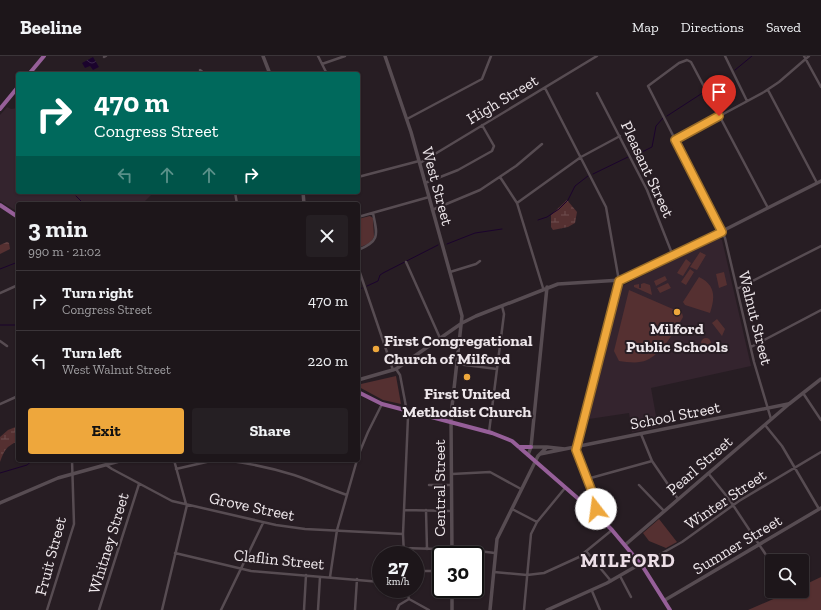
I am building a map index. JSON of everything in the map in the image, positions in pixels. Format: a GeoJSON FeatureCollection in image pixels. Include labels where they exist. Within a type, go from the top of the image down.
{"type":"FeatureCollection","features":[{"type":"Feature","properties":{"kind":"main road"},"geometry":{"type":"LineString","coordinates":[[31,72],[44,56]]}},
{"type":"Feature","properties":{"kind":"main road"},"geometry":{"type":"LineString","coordinates":[[263,56],[269,72]]}},
{"type":"Feature","properties":{"kind":"main road","name":"West Street"},"geometry":{"type":"LineString","coordinates":[[385,56],[407,119],[462,316],[457,364]]}},
{"type":"Feature","properties":{"kind":"main road"},"geometry":{"type":"LineString","coordinates":[[0,110],[16,90]]}},
{"type":"Feature","properties":{"kind":"main road"},"geometry":{"type":"LineString","coordinates":[[360,379],[395,369],[462,323],[501,305],[545,287],[567,283],[619,281],[722,232],[821,181]]}},
{"type":"Feature","properties":{"kind":"main road"},"geometry":{"type":"LineString","coordinates":[[0,205],[16,216]]}},
{"type":"Feature","properties":{"kind":"main road"},"geometry":{"type":"LineString","coordinates":[[577,447],[619,281]]}},
{"type":"Feature","properties":{"kind":"main road"},"geometry":{"type":"LineString","coordinates":[[528,455],[531,447],[545,287]]}},
{"type":"Feature","properties":{"kind":"main road","name":"Central Street"},"geometry":{"type":"LineString","coordinates":[[452,546],[451,422],[457,364]]}},
{"type":"Feature","properties":{"kind":"main road","name":"Pearl Street"},"geometry":{"type":"LineString","coordinates":[[624,545],[764,424],[821,379]]}},
{"type":"Feature","properties":{"kind":"main road"},"geometry":{"type":"LineString","coordinates":[[360,393],[382,404],[505,437],[535,460],[612,530],[641,564],[670,610]]}},
{"type":"Feature","properties":{"kind":"main road","name":"School Street"},"geometry":{"type":"LineString","coordinates":[[540,454],[789,404]]}},
{"type":"Feature","properties":{"kind":"main road"},"geometry":{"type":"LineString","coordinates":[[519,447],[531,447]]}},
{"type":"Feature","properties":{"kind":"main road","name":"School Street"},"geometry":{"type":"LineString","coordinates":[[531,447],[565,449]]}},
{"type":"Feature","properties":{"kind":"main road"},"geometry":{"type":"LineString","coordinates":[[490,610],[497,538],[535,460],[544,449],[550,447]]}},
{"type":"Feature","properties":{"kind":"main road"},"geometry":{"type":"LineString","coordinates":[[0,503],[43,483],[115,462]]}},
{"type":"Feature","properties":{"kind":"main road","name":"Sumner Street"},"geometry":{"type":"LineString","coordinates":[[664,600],[820,508]]}},
{"type":"Feature","properties":{"kind":"main road"},"geometry":{"type":"LineString","coordinates":[[547,610],[592,591],[641,564]]}},
{"type":"Feature","properties":{"kind":"main road"},"geometry":{"type":"LineString","coordinates":[[452,598],[452,610]]}},
{"type":"Feature","properties":{"kind":"street"},"geometry":{"type":"LineString","coordinates":[[318,56],[325,72]]}},
{"type":"Feature","properties":{"kind":"street"},"geometry":{"type":"LineString","coordinates":[[322,64],[345,56]]}},
{"type":"Feature","properties":{"kind":"street"},"geometry":{"type":"LineString","coordinates":[[407,119],[483,79],[491,56]]}},
{"type":"Feature","properties":{"kind":"street","name":"High Street"},"geometry":{"type":"LineString","coordinates":[[360,177],[419,162],[597,56]]}},
{"type":"Feature","properties":{"kind":"street"},"geometry":{"type":"LineString","coordinates":[[725,56],[747,102]]}},
{"type":"Feature","properties":{"kind":"street"},"geometry":{"type":"LineString","coordinates":[[675,140],[768,90],[806,57],[821,87]]}},
{"type":"Feature","properties":{"kind":"street","name":"Walnut Street"},"geometry":{"type":"LineString","coordinates":[[719,116],[688,60],[679,63],[648,86],[722,232],[759,380],[770,408],[771,419]]}},
{"type":"Feature","properties":{"kind":"street"},"geometry":{"type":"LineString","coordinates":[[544,88],[582,157],[607,210],[619,281]]}},
{"type":"Feature","properties":{"kind":"street"},"geometry":{"type":"LineString","coordinates":[[768,90],[817,183]]}},
{"type":"Feature","properties":{"kind":"street","name":"Pleasant Street"},"geometry":{"type":"LineString","coordinates":[[596,93],[620,136],[647,190],[673,256]]}},
{"type":"Feature","properties":{"kind":"street"},"geometry":{"type":"LineString","coordinates":[[719,116],[768,208]]}},
{"type":"Feature","properties":{"kind":"street"},"geometry":{"type":"LineString","coordinates":[[425,183],[458,170],[492,151],[494,146],[482,125]]}},
{"type":"Feature","properties":{"kind":"street"},"geometry":{"type":"LineString","coordinates":[[517,203],[582,157],[620,136]]}},
{"type":"Feature","properties":{"kind":"street"},"geometry":{"type":"LineString","coordinates":[[432,210],[461,197],[473,194],[500,177],[542,144]]}},
{"type":"Feature","properties":{"kind":"street"},"geometry":{"type":"LineString","coordinates":[[500,177],[517,203],[545,287]]}},
{"type":"Feature","properties":{"kind":"street"},"geometry":{"type":"LineString","coordinates":[[360,216],[429,197]]}},
{"type":"Feature","properties":{"kind":"street"},"geometry":{"type":"LineString","coordinates":[[360,249],[371,244],[375,239],[377,232],[373,213]]}},
{"type":"Feature","properties":{"kind":"street"},"geometry":{"type":"LineString","coordinates":[[737,289],[821,246]]}},
{"type":"Feature","properties":{"kind":"street"},"geometry":{"type":"LineString","coordinates":[[450,272],[476,264],[480,261]]}},
{"type":"Feature","properties":{"kind":"street"},"geometry":{"type":"LineString","coordinates":[[406,262],[440,338]]}},
{"type":"Feature","properties":{"kind":"street"},"geometry":{"type":"LineString","coordinates":[[360,273],[395,369],[400,375],[407,410],[404,546]]}},
{"type":"Feature","properties":{"kind":"street"},"geometry":{"type":"LineString","coordinates":[[0,293],[16,286]]}},
{"type":"Feature","properties":{"kind":"street"},"geometry":{"type":"LineString","coordinates":[[489,432],[504,314],[501,305]]}},
{"type":"Feature","properties":{"kind":"street"},"geometry":{"type":"LineString","coordinates":[[751,347],[821,310]]}},
{"type":"Feature","properties":{"kind":"street"},"geometry":{"type":"LineString","coordinates":[[0,341],[7,346]]}},
{"type":"Feature","properties":{"kind":"street"},"geometry":{"type":"LineString","coordinates":[[457,364],[497,369]]}},
{"type":"Feature","properties":{"kind":"street"},"geometry":{"type":"LineString","coordinates":[[803,393],[821,420]]}},
{"type":"Feature","properties":{"kind":"street"},"geometry":{"type":"LineString","coordinates":[[0,404],[16,397]]}},
{"type":"Feature","properties":{"kind":"street"},"geometry":{"type":"LineString","coordinates":[[360,451],[382,404]]}},
{"type":"Feature","properties":{"kind":"street"},"geometry":{"type":"LineString","coordinates":[[764,424],[782,446],[820,508]]}},
{"type":"Feature","properties":{"kind":"street"},"geometry":{"type":"LineString","coordinates":[[641,434],[652,461],[678,499]]}},
{"type":"Feature","properties":{"kind":"street"},"geometry":{"type":"LineString","coordinates":[[577,447],[576,453],[594,497],[596,514]]}},
{"type":"Feature","properties":{"kind":"street","name":"Winter Street"},"geometry":{"type":"LineString","coordinates":[[641,564],[682,542],[734,505],[794,467],[821,452]]}},
{"type":"Feature","properties":{"kind":"street"},"geometry":{"type":"LineString","coordinates":[[586,479],[652,461]]}},
{"type":"Feature","properties":{"kind":"street","name":"Fruit Street"},"geometry":{"type":"LineString","coordinates":[[47,610],[74,524],[72,462]]}},
{"type":"Feature","properties":{"kind":"street"},"geometry":{"type":"LineString","coordinates":[[162,610],[186,504],[174,462]]}},
{"type":"Feature","properties":{"kind":"street"},"geometry":{"type":"LineString","coordinates":[[176,469],[206,462]]}},
{"type":"Feature","properties":{"kind":"street"},"geometry":{"type":"LineString","coordinates":[[248,462],[293,475],[329,490],[347,495]]}},
{"type":"Feature","properties":{"kind":"street"},"geometry":{"type":"LineString","coordinates":[[330,577],[337,530],[356,462]]}},
{"type":"Feature","properties":{"kind":"street","name":"Grove Street"},"geometry":{"type":"LineString","coordinates":[[106,465],[171,500],[264,523],[291,528],[403,534]]}},
{"type":"Feature","properties":{"kind":"street"},"geometry":{"type":"LineString","coordinates":[[451,474],[490,472],[521,489]]}},
{"type":"Feature","properties":{"kind":"street"},"geometry":{"type":"LineString","coordinates":[[708,473],[734,505],[766,554]]}},
{"type":"Feature","properties":{"kind":"street","name":"Whitney Street"},"geometry":{"type":"LineString","coordinates":[[99,610],[139,484]]}},
{"type":"Feature","properties":{"kind":"street"},"geometry":{"type":"LineString","coordinates":[[430,486],[451,485]]}},
{"type":"Feature","properties":{"kind":"street"},"geometry":{"type":"LineString","coordinates":[[639,485],[664,511]]}},
{"type":"Feature","properties":{"kind":"street"},"geometry":{"type":"LineString","coordinates":[[524,610],[530,536],[537,522],[566,488]]}},
{"type":"Feature","properties":{"kind":"street"},"geometry":{"type":"LineString","coordinates":[[588,507],[594,497]]}},
{"type":"Feature","properties":{"kind":"street"},"geometry":{"type":"LineString","coordinates":[[511,509],[537,522]]}},
{"type":"Feature","properties":{"kind":"street"},"geometry":{"type":"LineString","coordinates":[[404,510],[451,511]]}},
{"type":"Feature","properties":{"kind":"street"},"geometry":{"type":"LineString","coordinates":[[426,510],[427,549]]}},
{"type":"Feature","properties":{"kind":"street"},"geometry":{"type":"LineString","coordinates":[[222,610],[264,523]]}},
{"type":"Feature","properties":{"kind":"street"},"geometry":{"type":"LineString","coordinates":[[493,572],[527,575],[544,573],[579,557],[612,530]]}},
{"type":"Feature","properties":{"kind":"street"},"geometry":{"type":"LineString","coordinates":[[424,549],[432,549]]}},
{"type":"Feature","properties":{"kind":"street"},"geometry":{"type":"LineString","coordinates":[[586,551],[611,581]]}},
{"type":"Feature","properties":{"kind":"street"},"geometry":{"type":"LineString","coordinates":[[484,552],[495,553]]}},
{"type":"Feature","properties":{"kind":"street","name":"Claflin Street"},"geometry":{"type":"LineString","coordinates":[[175,553],[241,569],[372,581]]}},
{"type":"Feature","properties":{"kind":"street"},"geometry":{"type":"LineString","coordinates":[[304,610],[306,575]]}},
{"type":"Feature","properties":{"kind":"street"},"geometry":{"type":"LineString","coordinates":[[318,610],[320,576]]}},
{"type":"Feature","properties":{"kind":"street"},"geometry":{"type":"LineString","coordinates":[[620,576],[631,597]]}},
{"type":"Feature","properties":{"kind":"street"},"geometry":{"type":"LineString","coordinates":[[355,610],[357,579]]}},
{"type":"Feature","properties":{"kind":"street"},"geometry":{"type":"LineString","coordinates":[[592,591],[600,610]]}},
{"type":"Feature","properties":{"kind":"street"},"geometry":{"type":"LineString","coordinates":[[397,610],[398,605],[408,599],[429,610]]}},
{"type":"Feature","properties":{"kind":"shaded area"},"geometry":{"type":"Polygon","coordinates":[[[7,107],[11,109],[16,108],[16,194],[152,194],[144,202],[16,202],[16,211],[0,201],[0,115],[7,107]]]}},
{"type":"Feature","properties":{"kind":"shaded area","name":"Milford Public Schools"},"geometry":{"type":"Polygon","coordinates":[[[718,238],[722,240],[751,366],[651,388],[658,427],[632,432],[629,413],[589,419],[622,286],[718,238]]]}},
{"type":"Feature","properties":{"kind":"green space"},"geometry":{"type":"Polygon","coordinates":[[[567,200],[577,212],[575,223],[568,227],[553,230],[551,227],[551,215],[567,200]]]}},
{"type":"Feature","properties":{"kind":"green space"},"geometry":{"type":"Polygon","coordinates":[[[370,216],[373,218],[374,237],[370,243],[360,247],[360,218],[370,216]]]}},
{"type":"Feature","properties":{"kind":"green space"},"geometry":{"type":"Polygon","coordinates":[[[7,242],[9,243],[10,249],[0,254],[0,245],[7,242]]]}},
{"type":"Feature","properties":{"kind":"green space"},"geometry":{"type":"Polygon","coordinates":[[[700,252],[706,255],[697,270],[690,267],[700,252]]]}},
{"type":"Feature","properties":{"kind":"green space"},"geometry":{"type":"Polygon","coordinates":[[[686,259],[691,263],[683,276],[677,273],[686,259]]]}},
{"type":"Feature","properties":{"kind":"green space"},"geometry":{"type":"Polygon","coordinates":[[[690,269],[694,272],[686,285],[681,282],[690,269]]]}},
{"type":"Feature","properties":{"kind":"green space"},"geometry":{"type":"Polygon","coordinates":[[[724,272],[727,285],[719,288],[716,274],[724,272]]]}},
{"type":"Feature","properties":{"kind":"green space"},"geometry":{"type":"Polygon","coordinates":[[[665,276],[667,280],[656,286],[654,281],[665,276]]]}},
{"type":"Feature","properties":{"kind":"green space"},"geometry":{"type":"Polygon","coordinates":[[[699,277],[709,284],[713,292],[713,302],[710,313],[685,305],[683,302],[699,277]]]}},
{"type":"Feature","properties":{"kind":"green space"},"geometry":{"type":"Polygon","coordinates":[[[644,283],[650,285],[652,295],[634,287],[634,285],[639,284],[639,288],[641,288],[641,284],[644,283]]]}},
{"type":"Feature","properties":{"kind":"green space"},"geometry":{"type":"Polygon","coordinates":[[[668,283],[671,288],[660,293],[657,288],[668,283]]]}},
{"type":"Feature","properties":{"kind":"green space"},"geometry":{"type":"Polygon","coordinates":[[[629,290],[682,313],[683,317],[672,335],[658,353],[647,360],[640,362],[619,361],[614,351],[629,290]]]}},
{"type":"Feature","properties":{"kind":"green space"},"geometry":{"type":"Polygon","coordinates":[[[717,319],[725,329],[722,336],[712,323],[717,319]]]}},
{"type":"Feature","properties":{"kind":"green space"},"geometry":{"type":"Polygon","coordinates":[[[706,338],[711,343],[706,348],[701,343],[706,338]]]}},
{"type":"Feature","properties":{"kind":"green space"},"geometry":{"type":"Polygon","coordinates":[[[396,376],[401,404],[383,400],[360,388],[361,384],[396,376]]]}},
{"type":"Feature","properties":{"kind":"green space"},"geometry":{"type":"Polygon","coordinates":[[[16,427],[16,442],[6,449],[0,462],[0,437],[8,430],[16,427]]]}},
{"type":"Feature","properties":{"kind":"green space"},"geometry":{"type":"Polygon","coordinates":[[[659,519],[677,542],[666,548],[649,541],[643,533],[659,519]]]}},
{"type":"Feature","properties":{"kind":"green space"},"geometry":{"type":"Polygon","coordinates":[[[821,577],[821,610],[748,610],[776,598],[809,598],[809,583],[821,577]]]}},
{"type":"Feature","properties":{"kind":"water"},"geometry":{"type":"Polygon","coordinates":[[[93,57],[99,67],[93,70],[90,66],[85,68],[82,63],[93,57]]]}},
{"type":"Feature","properties":{"kind":"waterway"},"geometry":{"type":"LineString","coordinates":[[735,70],[752,56]]}},
{"type":"Feature","properties":{"kind":"waterway"},"geometry":{"type":"LineString","coordinates":[[667,116],[704,92]]}},
{"type":"Feature","properties":{"kind":"waterway"},"geometry":{"type":"LineString","coordinates":[[634,156],[652,147],[656,126],[663,118]]}},
{"type":"Feature","properties":{"kind":"waterway"},"geometry":{"type":"LineString","coordinates":[[593,174],[628,157]]}},
{"type":"Feature","properties":{"kind":"waterway"},"geometry":{"type":"LineString","coordinates":[[538,220],[547,217],[559,209],[568,200],[575,186],[588,176]]}},
{"type":"Feature","properties":{"kind":"waterway"},"geometry":{"type":"LineString","coordinates":[[76,196],[81,202]]}},
{"type":"Feature","properties":{"kind":"waterway"},"geometry":{"type":"LineString","coordinates":[[447,244],[475,233],[502,229]]}},
{"type":"Feature","properties":{"kind":"waterway"},"geometry":{"type":"LineString","coordinates":[[367,286],[378,281],[380,275],[383,273],[438,245]]}},
{"type":"Feature","properties":{"kind":"waterway"},"geometry":{"type":"LineString","coordinates":[[0,269],[16,263]]}},
{"type":"Feature","properties":{"kind":"waterway"},"geometry":{"type":"LineString","coordinates":[[0,325],[16,325]]}},
{"type":"Feature","properties":{"kind":"waterway"},"geometry":{"type":"LineString","coordinates":[[0,473],[27,465],[31,462]]}},
{"type":"Feature","properties":{"kind":"place","name":"Milford Public Schools"},"geometry":{"type":"Point","coordinates":[677,312]}},
{"type":"Feature","properties":{"kind":"place","name":"First Congregational Church of Milford"},"geometry":{"type":"Point","coordinates":[376,349]}},
{"type":"Feature","properties":{"kind":"place","name":"First United Methodist Church"},"geometry":{"type":"Point","coordinates":[467,377]}},
{"type":"Feature","properties":{"kind":"district","name":"MILFORD"},"geometry":{"type":"Point","coordinates":[628,560]}},
{"type":"Feature","properties":{"kind":"route"},"geometry":{"type":"LineString","coordinates":[[596,509],[596,502],[578,459],[576,450],[598,369],[619,281],[722,232],[675,140],[719,116]]}}]}
